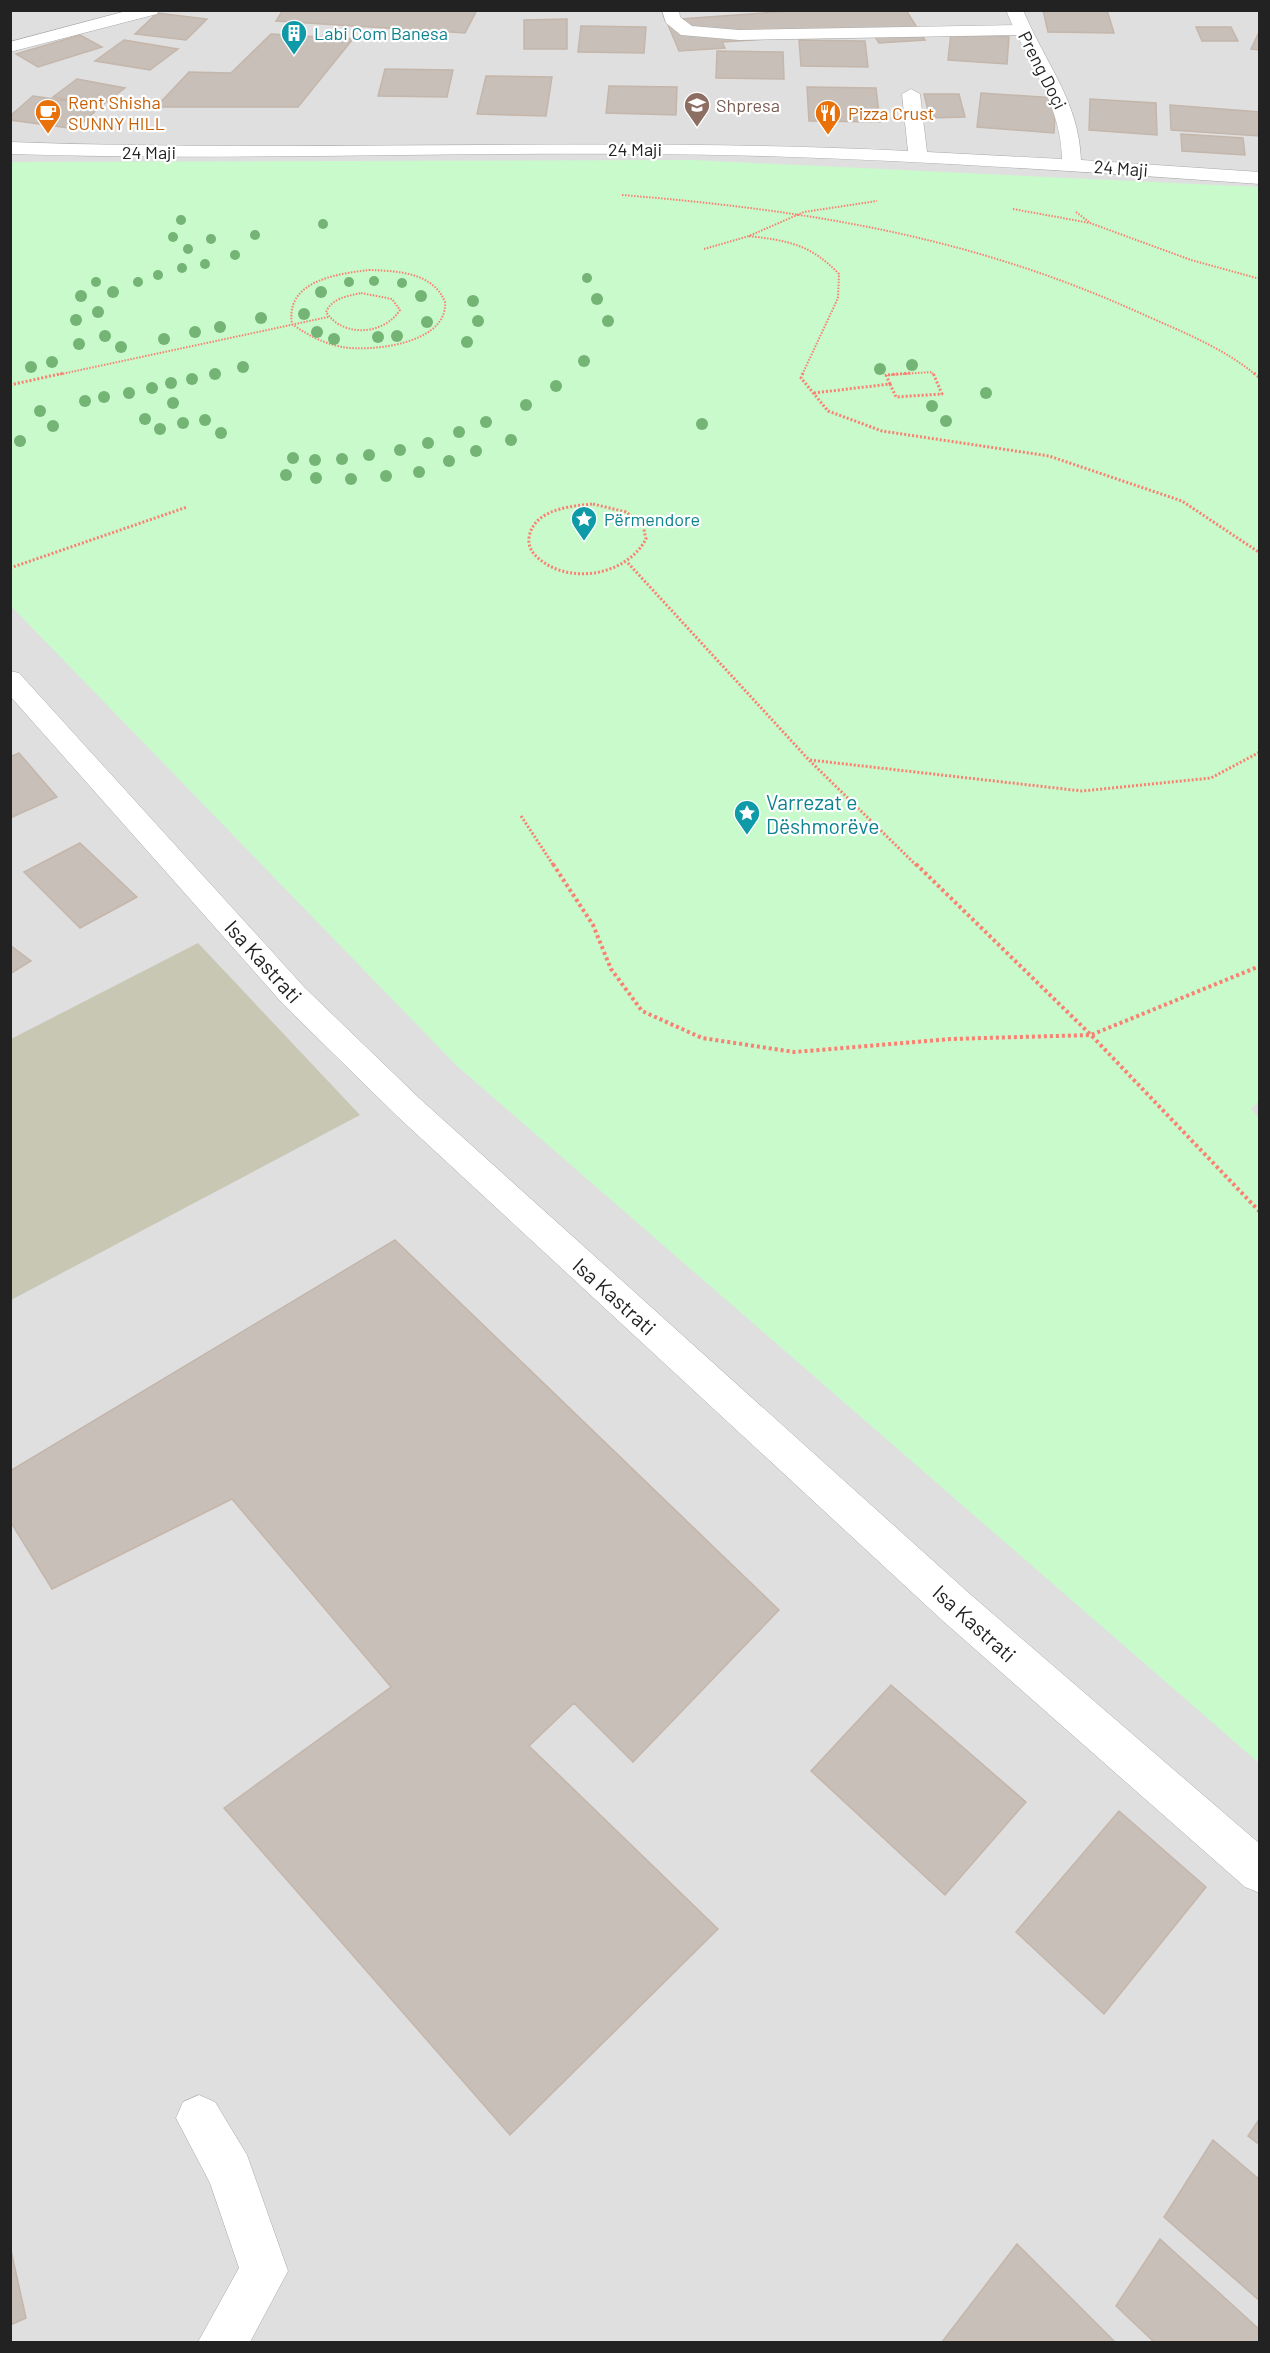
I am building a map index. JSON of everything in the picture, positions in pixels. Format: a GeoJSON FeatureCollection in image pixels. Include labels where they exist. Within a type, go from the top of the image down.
{"type":"FeatureCollection","features":[{"type":"Feature","properties":{"kind":"street"},"geometry":{"type":"LineString","coordinates":[[10,47],[151,10]]}},
{"type":"Feature","properties":{"kind":"street"},"geometry":{"type":"LineString","coordinates":[[669,10],[672,19],[687,32],[739,35],[1021,30]]}},
{"type":"Feature","properties":{"kind":"street","name":"Preng Doçi"},"geometry":{"type":"LineString","coordinates":[[1014,10],[1021,30],[1061,97],[1073,140],[1072,165]]}},
{"type":"Feature","properties":{"kind":"street"},"geometry":{"type":"LineString","coordinates":[[911,94],[918,158]]}},
{"type":"Feature","properties":{"kind":"street","name":"24 Maji"},"geometry":{"type":"LineString","coordinates":[[10,148],[170,152],[646,148],[1072,165],[1260,178]]}},
{"type":"Feature","properties":{"kind":"street","name":"Isa Kastrati"},"geometry":{"type":"LineString","coordinates":[[10,680],[294,996],[408,1107],[957,1608],[1260,1872]]}},
{"type":"Feature","properties":{"kind":"street"},"geometry":{"type":"LineString","coordinates":[[200,2118],[230,2172],[264,2271],[224,2343]]}},
{"type":"Feature","properties":{"kind":"path"},"geometry":{"type":"LineString","coordinates":[[619,195],[711,201],[804,212],[900,229],[1017,262],[1112,298],[1241,362],[1260,378]]}},
{"type":"Feature","properties":{"kind":"path"},"geometry":{"type":"LineString","coordinates":[[704,249],[749,236],[804,212],[885,200]]}},
{"type":"Feature","properties":{"kind":"path"},"geometry":{"type":"LineString","coordinates":[[1007,208],[1090,223],[1191,260],[1260,279]]}},
{"type":"Feature","properties":{"kind":"path"},"geometry":{"type":"LineString","coordinates":[[749,236],[799,243],[820,254],[839,274],[838,298],[801,378],[828,411],[882,431],[1049,456],[1182,501],[1260,553]]}},
{"type":"Feature","properties":{"kind":"path"},"geometry":{"type":"LineString","coordinates":[[390,271],[410,274],[437,288],[444,297],[446,307],[435,326],[424,334],[392,345],[374,348],[330,345],[312,339],[292,324],[290,308],[296,296],[309,285],[349,272],[390,271]]}},
{"type":"Feature","properties":{"kind":"path"},"geometry":{"type":"LineString","coordinates":[[361,293],[392,299],[400,310],[392,321],[371,328],[349,328],[332,322],[328,317],[326,312],[333,302],[361,293]]}},
{"type":"Feature","properties":{"kind":"path"},"geometry":{"type":"LineString","coordinates":[[10,385],[328,317]]}},
{"type":"Feature","properties":{"kind":"path"},"geometry":{"type":"LineString","coordinates":[[932,372],[942,394],[896,397],[890,384],[886,375],[932,372]]}},
{"type":"Feature","properties":{"kind":"path"},"geometry":{"type":"LineString","coordinates":[[814,393],[890,384]]}},
{"type":"Feature","properties":{"kind":"path"},"geometry":{"type":"LineString","coordinates":[[593,504],[618,509],[638,519],[648,539],[644,550],[628,564],[603,572],[582,573],[561,570],[544,563],[532,553],[528,541],[530,530],[539,519],[553,510],[572,505],[593,504]]}},
{"type":"Feature","properties":{"kind":"path"},"geometry":{"type":"LineString","coordinates":[[10,568],[187,507]]}},
{"type":"Feature","properties":{"kind":"path"},"geometry":{"type":"LineString","coordinates":[[628,564],[809,759],[1091,1035],[1260,1212]]}},
{"type":"Feature","properties":{"kind":"path"},"geometry":{"type":"LineString","coordinates":[[809,759],[1082,791],[1211,778],[1260,752]]}},
{"type":"Feature","properties":{"kind":"path"},"geometry":{"type":"LineString","coordinates":[[521,816],[593,925],[611,969],[642,1011],[702,1038],[794,1052],[950,1039],[1091,1035],[1260,966]]}},
{"type":"Feature","properties":{"kind":"shaded area"},"geometry":{"type":"Polygon","coordinates":[[[11,11],[1259,11],[1259,2342],[11,2342],[11,11]]]}},
{"type":"Feature","properties":{"kind":"shaded area"},"geometry":{"type":"Polygon","coordinates":[[[198,943],[360,1115],[11,1300],[11,1039],[198,943]]]}},
{"type":"Feature","properties":{"kind":"green space","name":"Varrezat e Dëshmorëve"},"geometry":{"type":"Polygon","coordinates":[[[693,160],[1259,187],[1260,1100],[1251,1109],[1260,1119],[1259,1763],[457,1066],[11,606],[11,162],[693,160]]]}},
{"type":"Feature","properties":{"kind":"building"},"geometry":{"type":"Polygon","coordinates":[[[283,10],[477,10],[465,33],[276,21],[283,10]]]}},
{"type":"Feature","properties":{"kind":"building"},"geometry":{"type":"Polygon","coordinates":[[[804,10],[906,10],[925,40],[879,43],[872,32],[722,42],[725,48],[679,51],[666,20],[804,10]]]}},
{"type":"Feature","properties":{"kind":"building"},"geometry":{"type":"Polygon","coordinates":[[[1043,10],[1107,10],[1114,33],[1048,32],[1043,10]]]}},
{"type":"Feature","properties":{"kind":"building"},"geometry":{"type":"Polygon","coordinates":[[[157,13],[207,19],[186,40],[135,34],[157,13]]]}},
{"type":"Feature","properties":{"kind":"building"},"geometry":{"type":"Polygon","coordinates":[[[567,19],[567,49],[524,49],[524,20],[567,19]]]}},
{"type":"Feature","properties":{"kind":"building"},"geometry":{"type":"Polygon","coordinates":[[[581,26],[646,27],[644,53],[578,52],[581,26]]]}},
{"type":"Feature","properties":{"kind":"building"},"geometry":{"type":"Polygon","coordinates":[[[1196,27],[1231,27],[1238,41],[1202,41],[1196,27]]]}},
{"type":"Feature","properties":{"kind":"building"},"geometry":{"type":"Polygon","coordinates":[[[1260,30],[1260,50],[1251,49],[1260,30]]]}},
{"type":"Feature","properties":{"kind":"building"},"geometry":{"type":"Polygon","coordinates":[[[951,33],[1009,37],[1007,64],[948,60],[951,33]]]}},
{"type":"Feature","properties":{"kind":"building","name":"Labi Com Banesa"},"geometry":{"type":"Polygon","coordinates":[[[271,34],[353,39],[298,107],[156,107],[189,72],[231,73],[271,34]]]}},
{"type":"Feature","properties":{"kind":"building"},"geometry":{"type":"Polygon","coordinates":[[[80,35],[102,47],[38,67],[16,54],[80,35]]]}},
{"type":"Feature","properties":{"kind":"building"},"geometry":{"type":"Polygon","coordinates":[[[124,40],[178,49],[150,70],[95,61],[124,40]]]}},
{"type":"Feature","properties":{"kind":"building"},"geometry":{"type":"Polygon","coordinates":[[[799,40],[865,41],[868,67],[801,66],[799,40]]]}},
{"type":"Feature","properties":{"kind":"building"},"geometry":{"type":"Polygon","coordinates":[[[717,51],[783,52],[784,79],[716,78],[717,51]]]}},
{"type":"Feature","properties":{"kind":"building"},"geometry":{"type":"Polygon","coordinates":[[[385,69],[453,70],[447,97],[378,96],[385,69]]]}},
{"type":"Feature","properties":{"kind":"building"},"geometry":{"type":"Polygon","coordinates":[[[486,76],[552,77],[546,116],[477,114],[486,76]]]}},
{"type":"Feature","properties":{"kind":"building"},"geometry":{"type":"Polygon","coordinates":[[[77,79],[125,88],[101,106],[53,97],[77,79]]]}},
{"type":"Feature","properties":{"kind":"building"},"geometry":{"type":"Polygon","coordinates":[[[609,86],[677,87],[676,115],[606,113],[609,86]]]}},
{"type":"Feature","properties":{"kind":"building"},"geometry":{"type":"Polygon","coordinates":[[[807,87],[876,88],[880,122],[809,121],[807,87]]]}},
{"type":"Feature","properties":{"kind":"building"},"geometry":{"type":"Polygon","coordinates":[[[981,93],[1056,98],[1054,133],[977,127],[981,93]]]}},
{"type":"Feature","properties":{"kind":"building"},"geometry":{"type":"Polygon","coordinates":[[[924,94],[959,94],[965,117],[930,118],[924,94]]]}},
{"type":"Feature","properties":{"kind":"building"},"geometry":{"type":"Polygon","coordinates":[[[33,96],[101,106],[76,129],[10,120],[10,116],[33,96]]]}},
{"type":"Feature","properties":{"kind":"building"},"geometry":{"type":"Polygon","coordinates":[[[1090,99],[1156,103],[1157,135],[1089,130],[1090,99]]]}},
{"type":"Feature","properties":{"kind":"building"},"geometry":{"type":"Polygon","coordinates":[[[1170,105],[1260,112],[1260,136],[1171,130],[1170,105]]]}},
{"type":"Feature","properties":{"kind":"building"},"geometry":{"type":"Polygon","coordinates":[[[1181,134],[1243,138],[1245,155],[1182,151],[1181,134]]]}},
{"type":"Feature","properties":{"kind":"building"},"geometry":{"type":"Polygon","coordinates":[[[19,753],[57,797],[10,818],[10,757],[19,753]]]}},
{"type":"Feature","properties":{"kind":"building"},"geometry":{"type":"Polygon","coordinates":[[[80,843],[137,897],[80,928],[24,872],[80,843]]]}},
{"type":"Feature","properties":{"kind":"building"},"geometry":{"type":"Polygon","coordinates":[[[10,945],[31,961],[10,974],[10,945]]]}},
{"type":"Feature","properties":{"kind":"building"},"geometry":{"type":"Polygon","coordinates":[[[395,1240],[779,1610],[633,1762],[574,1703],[529,1746],[718,1929],[510,2135],[224,1808],[391,1687],[232,1499],[52,1589],[10,1521],[10,1471],[395,1240]]]}},
{"type":"Feature","properties":{"kind":"building"},"geometry":{"type":"Polygon","coordinates":[[[891,1685],[1026,1802],[945,1895],[811,1771],[891,1685]]]}},
{"type":"Feature","properties":{"kind":"building"},"geometry":{"type":"Polygon","coordinates":[[[1119,1811],[1206,1887],[1104,2014],[1016,1932],[1119,1811]]]}},
{"type":"Feature","properties":{"kind":"building"},"geometry":{"type":"Polygon","coordinates":[[[1260,2118],[1260,2145],[1248,2136],[1260,2118]]]}},
{"type":"Feature","properties":{"kind":"building"},"geometry":{"type":"Polygon","coordinates":[[[1213,2140],[1260,2180],[1260,2301],[1164,2217],[1213,2140]]]}},
{"type":"Feature","properties":{"kind":"building"},"geometry":{"type":"Polygon","coordinates":[[[1160,2239],[1260,2330],[1260,2342],[1154,2342],[1116,2306],[1160,2239]]]}},
{"type":"Feature","properties":{"kind":"building"},"geometry":{"type":"Polygon","coordinates":[[[1017,2244],[1115,2342],[942,2342],[1017,2244]]]}},
{"type":"Feature","properties":{"kind":"building"},"geometry":{"type":"Polygon","coordinates":[[[10,2246],[26,2318],[10,2325],[10,2246]]]}},
{"type":"Feature","properties":{"kind":"place","name":"Labi Com Banesa"},"geometry":{"type":"Point","coordinates":[294,56]}},
{"type":"Feature","properties":{"kind":"place","name":"Shpresa"},"geometry":{"type":"Point","coordinates":[697,128]}},
{"type":"Feature","properties":{"kind":"place","name":"Rent Shisha SUNNY HILL"},"geometry":{"type":"Point","coordinates":[48,135]}},
{"type":"Feature","properties":{"kind":"place","name":"Pizza Crust"},"geometry":{"type":"Point","coordinates":[828,136]}},
{"type":"Feature","properties":{"kind":"place","name":"Përmendore"},"geometry":{"type":"Point","coordinates":[584,542]}},
{"type":"Feature","properties":{"kind":"place","name":"Varrezat e Dëshmorëve"},"geometry":{"type":"Point","coordinates":[747,836]}}]}
